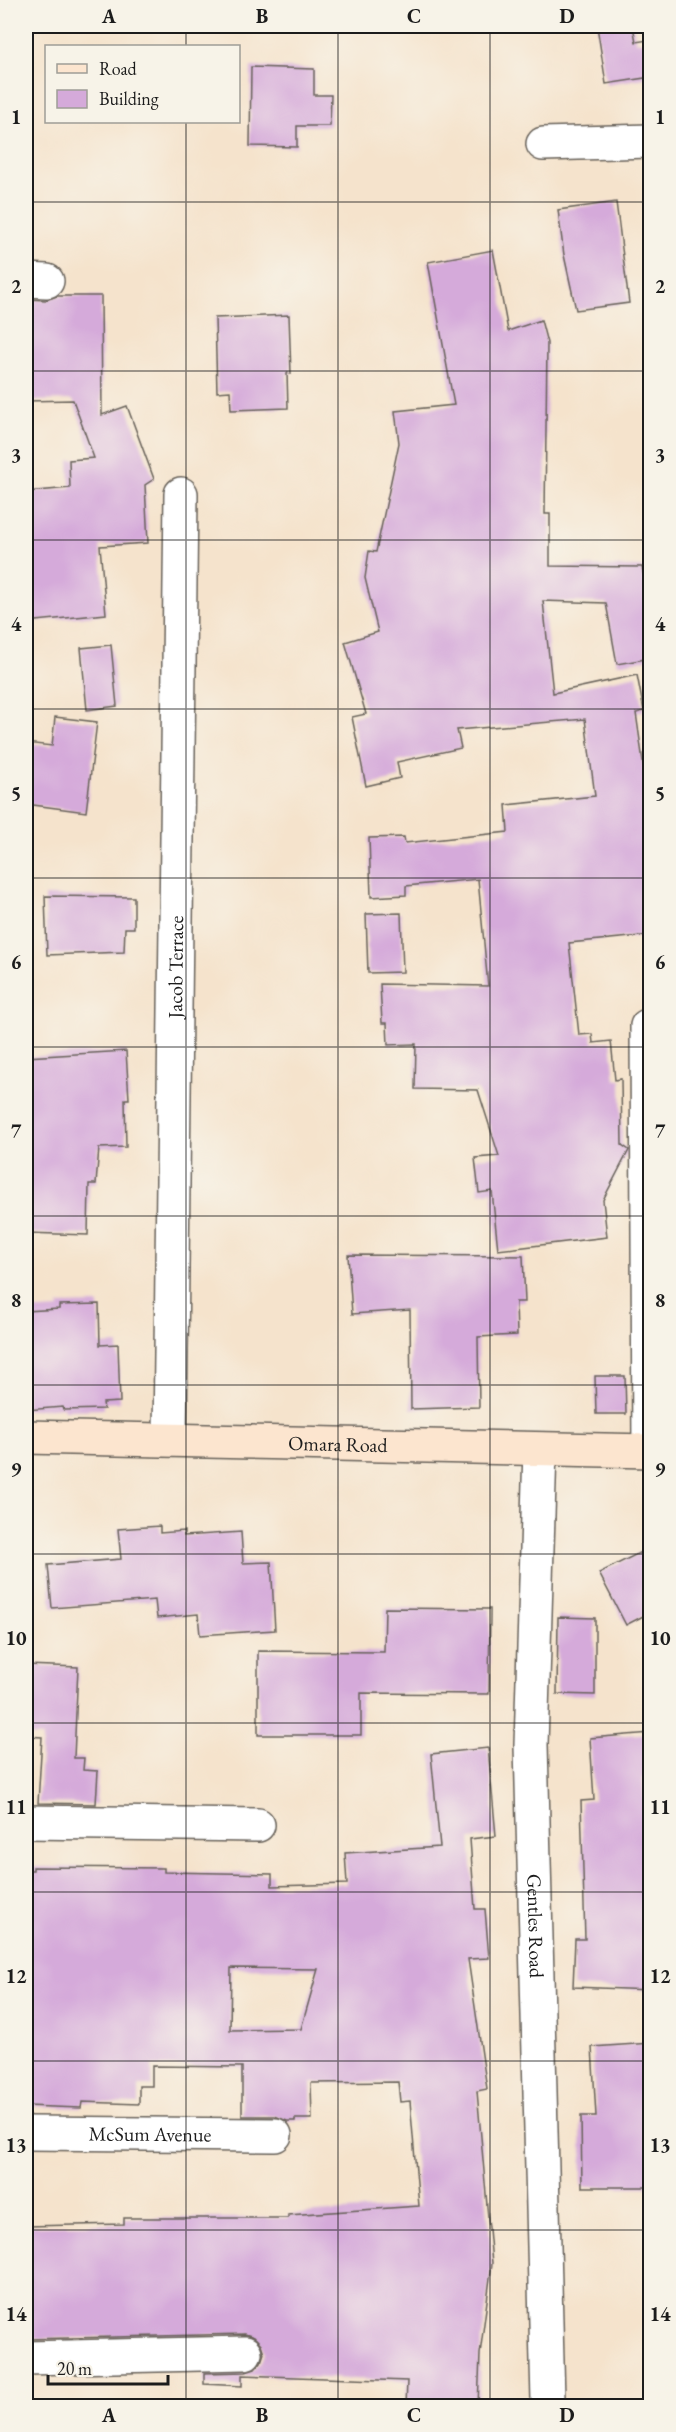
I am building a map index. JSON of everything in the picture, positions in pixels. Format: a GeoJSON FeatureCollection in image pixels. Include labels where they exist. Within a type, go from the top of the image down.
{"type":"FeatureCollection","features":[{"type":"Feature","properties":{"kind":"street"},"geometry":{"type":"LineString","coordinates":[[543,144],[651,141]]}},
{"type":"Feature","properties":{"kind":"street","name":"Jacob Terrace"},"geometry":{"type":"LineString","coordinates":[[170,1439],[181,494]]}},
{"type":"Feature","properties":{"kind":"street"},"geometry":{"type":"LineString","coordinates":[[647,1026],[650,1451]]}},
{"type":"Feature","properties":{"kind":"street","name":"Omara Road"},"geometry":{"type":"LineString","coordinates":[[26,1437],[650,1451]]}},
{"type":"Feature","properties":{"kind":"street","name":"Gentles Road"},"geometry":{"type":"LineString","coordinates":[[540,1450],[531,1745],[548,2400]]}},
{"type":"Feature","properties":{"kind":"street"},"geometry":{"type":"LineString","coordinates":[[26,1822],[258,1826]]}},
{"type":"Feature","properties":{"kind":"street","name":"McSum Avenue"},"geometry":{"type":"LineString","coordinates":[[26,2133],[275,2135]]}},
{"type":"Feature","properties":{"kind":"street"},"geometry":{"type":"LineString","coordinates":[[26,2358],[245,2352]]}},
{"type":"Feature","properties":{"kind":"building"},"geometry":{"type":"Polygon","coordinates":[[[597,26],[633,26],[636,42],[648,40],[651,77],[606,84],[597,26]]]}},
{"type":"Feature","properties":{"kind":"building"},"geometry":{"type":"Polygon","coordinates":[[[251,67],[314,69],[314,95],[331,95],[330,126],[297,126],[297,147],[250,146],[251,67]]]}},
{"type":"Feature","properties":{"kind":"building"},"geometry":{"type":"Polygon","coordinates":[[[616,202],[629,303],[576,310],[564,255],[558,210],[616,202]]]}},
{"type":"Feature","properties":{"kind":"building"},"geometry":{"type":"Polygon","coordinates":[[[493,250],[508,331],[541,320],[547,343],[545,514],[550,514],[550,566],[642,567],[651,608],[651,658],[617,664],[606,603],[543,601],[553,693],[637,675],[644,711],[636,713],[651,817],[651,935],[569,943],[579,1035],[592,1034],[593,1043],[611,1041],[615,1080],[621,1079],[622,1145],[629,1150],[603,1200],[607,1237],[498,1250],[492,1191],[479,1193],[475,1158],[499,1156],[478,1090],[415,1089],[416,1044],[388,1045],[387,1023],[382,1023],[380,984],[488,986],[478,879],[406,886],[406,895],[371,897],[369,838],[404,837],[405,843],[508,832],[506,805],[595,796],[585,719],[457,730],[461,748],[397,762],[400,778],[366,786],[352,717],[366,714],[345,642],[378,632],[365,578],[369,551],[376,552],[399,443],[395,411],[454,405],[428,262],[493,250]]]}},
{"type":"Feature","properties":{"kind":"building"},"geometry":{"type":"Polygon","coordinates":[[[57,296],[101,296],[102,415],[127,406],[154,479],[145,485],[148,543],[100,546],[106,614],[26,622],[26,492],[70,488],[69,460],[94,458],[73,400],[26,401],[26,299],[46,300],[57,296]]]}},
{"type":"Feature","properties":{"kind":"building"},"geometry":{"type":"Polygon","coordinates":[[[289,315],[291,374],[287,373],[288,408],[231,410],[230,391],[217,392],[215,318],[289,315]]]}},
{"type":"Feature","properties":{"kind":"building"},"geometry":{"type":"Polygon","coordinates":[[[111,645],[117,706],[87,710],[81,648],[111,645]]]}},
{"type":"Feature","properties":{"kind":"building"},"geometry":{"type":"Polygon","coordinates":[[[55,717],[97,722],[86,812],[26,804],[26,743],[52,746],[55,717]]]}},
{"type":"Feature","properties":{"kind":"building"},"geometry":{"type":"Polygon","coordinates":[[[45,896],[134,897],[134,928],[125,928],[124,952],[47,955],[45,896]]]}},
{"type":"Feature","properties":{"kind":"building"},"geometry":{"type":"Polygon","coordinates":[[[401,913],[403,972],[368,973],[366,914],[401,913]]]}},
{"type":"Feature","properties":{"kind":"building"},"geometry":{"type":"Polygon","coordinates":[[[126,1051],[129,1099],[125,1099],[126,1147],[99,1148],[96,1184],[89,1184],[88,1235],[26,1233],[26,1057],[126,1051]]]}},
{"type":"Feature","properties":{"kind":"building"},"geometry":{"type":"Polygon","coordinates":[[[348,1255],[523,1256],[525,1302],[516,1302],[517,1335],[478,1337],[479,1407],[411,1409],[410,1310],[352,1314],[348,1255]]]}},
{"type":"Feature","properties":{"kind":"building"},"geometry":{"type":"Polygon","coordinates":[[[99,1304],[100,1345],[118,1344],[120,1402],[103,1403],[104,1409],[64,1410],[63,1407],[26,1410],[26,1311],[59,1309],[59,1305],[99,1304]]]}},
{"type":"Feature","properties":{"kind":"building"},"geometry":{"type":"Polygon","coordinates":[[[595,1376],[625,1376],[626,1414],[596,1414],[595,1376]]]}},
{"type":"Feature","properties":{"kind":"building"},"geometry":{"type":"Polygon","coordinates":[[[160,1526],[160,1533],[184,1531],[184,1536],[241,1532],[243,1563],[271,1562],[275,1630],[200,1635],[198,1614],[157,1618],[155,1600],[52,1608],[48,1565],[121,1559],[118,1529],[160,1526]]]}},
{"type":"Feature","properties":{"kind":"building"},"geometry":{"type":"Polygon","coordinates":[[[651,1547],[651,1612],[626,1625],[599,1573],[651,1547]]]}},
{"type":"Feature","properties":{"kind":"building"},"geometry":{"type":"Polygon","coordinates":[[[385,1608],[490,1609],[489,1694],[361,1693],[361,1735],[258,1735],[258,1651],[384,1652],[385,1608]]]}},
{"type":"Feature","properties":{"kind":"building"},"geometry":{"type":"Polygon","coordinates":[[[558,1617],[595,1618],[595,1695],[557,1694],[558,1617]]]}},
{"type":"Feature","properties":{"kind":"building"},"geometry":{"type":"Polygon","coordinates":[[[26,1665],[78,1667],[74,1758],[84,1758],[83,1770],[98,1771],[96,1804],[38,1803],[42,1737],[26,1736],[26,1665]]]}},
{"type":"Feature","properties":{"kind":"building"},"geometry":{"type":"Polygon","coordinates":[[[651,1733],[651,1777],[643,1778],[646,1839],[651,1839],[651,1990],[573,1987],[575,1939],[585,1939],[581,1801],[594,1800],[590,1738],[651,1733]]]}},
{"type":"Feature","properties":{"kind":"building"},"geometry":{"type":"Polygon","coordinates":[[[488,1748],[496,1836],[470,1839],[475,1909],[485,1909],[489,1958],[468,1959],[487,2089],[477,2091],[492,2263],[480,2354],[478,2406],[406,2406],[407,2381],[242,2375],[242,2386],[204,2384],[204,2373],[246,2372],[255,2369],[261,2362],[264,2353],[261,2344],[254,2337],[245,2334],[26,2339],[26,2226],[124,2224],[124,2218],[288,2218],[288,2215],[419,2206],[410,2101],[400,2102],[398,2082],[311,2083],[312,2119],[295,2119],[295,2121],[287,2121],[275,2116],[242,2116],[242,2067],[152,2066],[152,2086],[139,2086],[139,2104],[82,2102],[81,2108],[26,2106],[26,1870],[33,1870],[33,1867],[164,1868],[164,1872],[272,1874],[272,1886],[347,1884],[345,1853],[440,1847],[431,1754],[488,1748]],[[231,1968],[230,2030],[301,2029],[318,1969],[231,1968]]]}},
{"type":"Feature","properties":{"kind":"building"},"geometry":{"type":"Polygon","coordinates":[[[651,2043],[651,2187],[582,2187],[581,2116],[596,2116],[592,2047],[651,2043]]]}}]}
